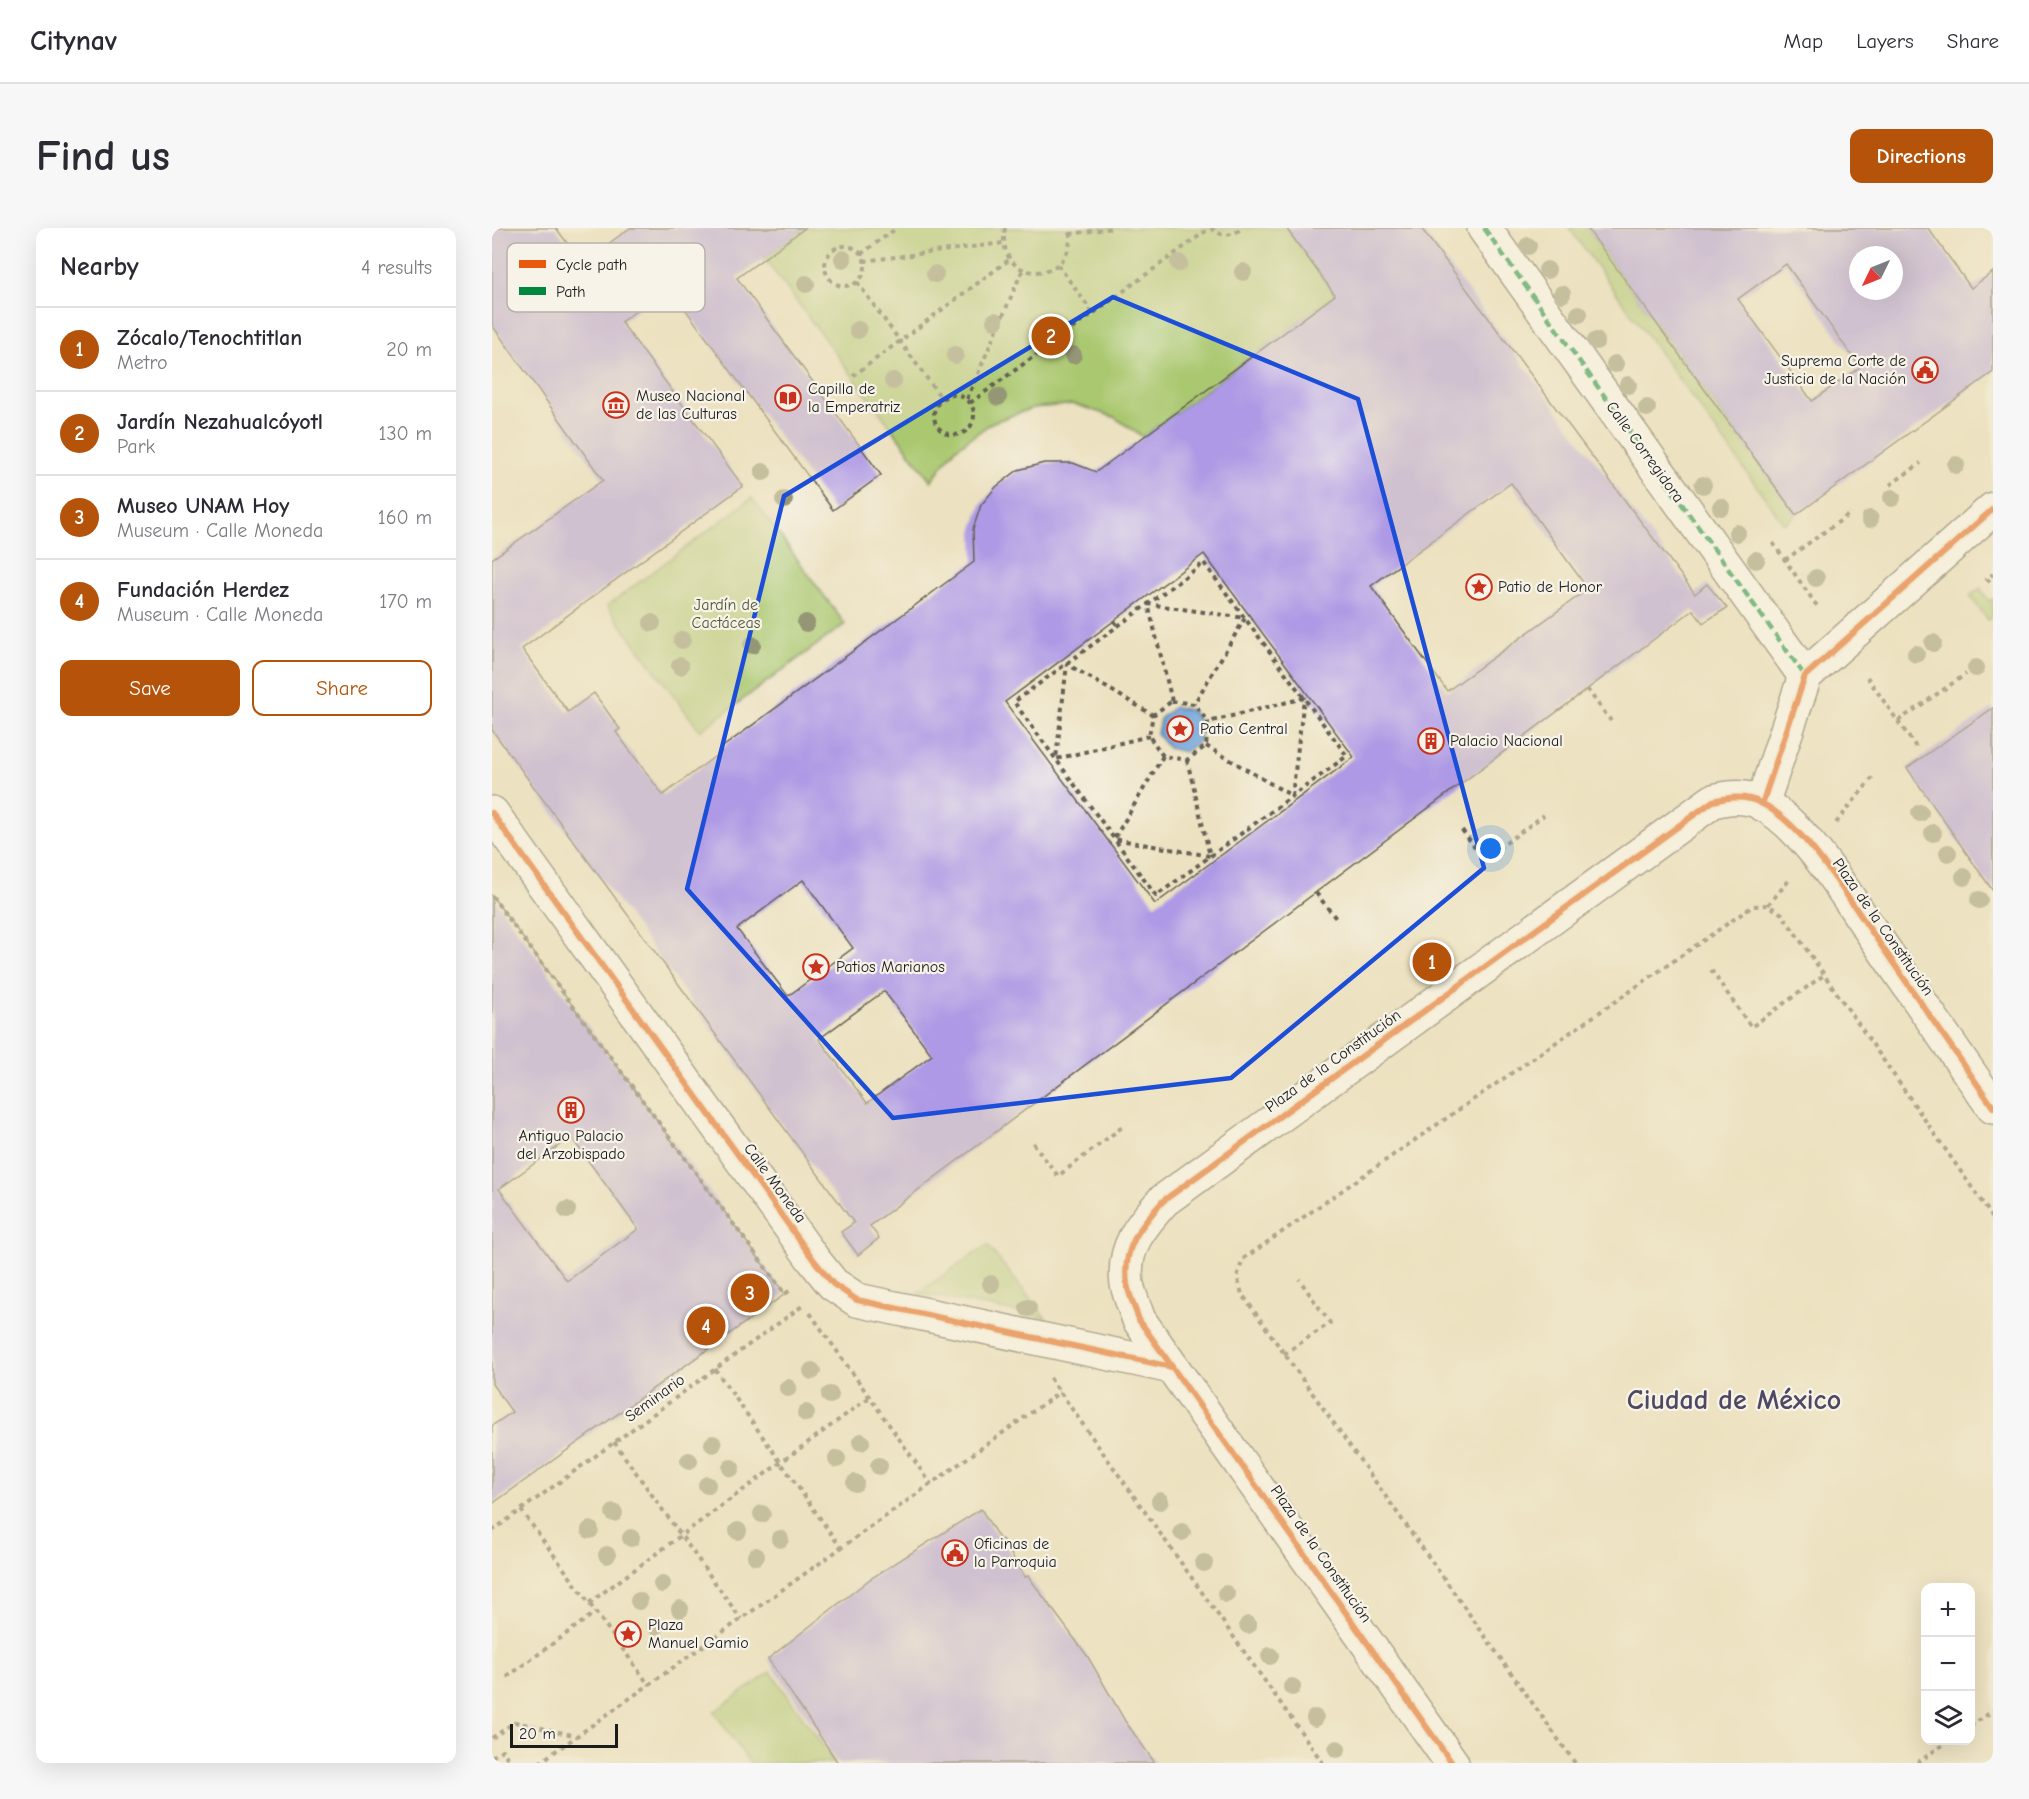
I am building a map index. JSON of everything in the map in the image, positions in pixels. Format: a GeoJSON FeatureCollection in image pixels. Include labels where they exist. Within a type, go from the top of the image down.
{"type":"FeatureCollection","features":[{"type":"Feature","properties":{"kind":"street","name":"Calle Corregidora"},"geometry":{"type":"LineString","coordinates":[[1484,228],[1806,676]]}},
{"type":"Feature","properties":{"kind":"street"},"geometry":{"type":"LineString","coordinates":[[1762,804],[1806,676],[1993,509]]}},
{"type":"Feature","properties":{"kind":"street","name":"Plaza de la Constitución"},"geometry":{"type":"LineString","coordinates":[[1452,1763],[1139,1320],[1127,1284],[1128,1254],[1138,1228],[1163,1201],[1713,801],[1729,797],[1749,798],[1762,804],[1793,826],[1826,868],[1993,1107]]}},
{"type":"Feature","properties":{"kind":"street","name":"Calle Moneda"},"geometry":{"type":"LineString","coordinates":[[494,820],[833,1284],[857,1300],[1172,1366]]}},
{"type":"Feature","properties":{"kind":"path"},"geometry":{"type":"LineString","coordinates":[[861,254],[897,228]]}},
{"type":"Feature","properties":{"kind":"path"},"geometry":{"type":"LineString","coordinates":[[1005,228],[1003,243],[1010,259],[1023,269],[1038,273],[1048,271],[1058,265],[1069,249],[1069,228]]}},
{"type":"Feature","properties":{"kind":"path"},"geometry":{"type":"LineString","coordinates":[[1070,234],[1113,228]]}},
{"type":"Feature","properties":{"kind":"path"},"geometry":{"type":"LineString","coordinates":[[970,403],[1210,228],[1221,235],[1228,236],[1242,228]]}},
{"type":"Feature","properties":{"kind":"path"},"geometry":{"type":"LineString","coordinates":[[864,261],[1003,243]]}},
{"type":"Feature","properties":{"kind":"path"},"geometry":{"type":"LineString","coordinates":[[837,247],[850,247],[861,254],[864,261],[864,272],[857,282],[845,286],[838,285],[828,276],[825,263],[827,257],[837,247]]}},
{"type":"Feature","properties":{"kind":"path"},"geometry":{"type":"LineString","coordinates":[[853,376],[1010,259]]}},
{"type":"Feature","properties":{"kind":"path"},"geometry":{"type":"LineString","coordinates":[[1058,265],[1093,313]]}},
{"type":"Feature","properties":{"kind":"path"},"geometry":{"type":"LineString","coordinates":[[967,399],[1023,269]]}},
{"type":"Feature","properties":{"kind":"path"},"geometry":{"type":"LineString","coordinates":[[857,282],[942,399]]}},
{"type":"Feature","properties":{"kind":"path"},"geometry":{"type":"LineString","coordinates":[[954,395],[967,399],[970,403],[974,409],[974,422],[964,432],[952,435],[936,423],[935,410],[942,399],[954,395]]}},
{"type":"Feature","properties":{"kind":"path"},"geometry":{"type":"LineString","coordinates":[[1890,485],[1921,463]]}},
{"type":"Feature","properties":{"kind":"path"},"geometry":{"type":"LineString","coordinates":[[1785,560],[1851,513]]}},
{"type":"Feature","properties":{"kind":"path"},"geometry":{"type":"LineString","coordinates":[[1773,543],[1817,606]]}},
{"type":"Feature","properties":{"kind":"path"},"geometry":{"type":"LineString","coordinates":[[1204,563],[1245,618],[1347,756],[1156,896],[1014,702],[1204,563]]}},
{"type":"Feature","properties":{"kind":"path"},"geometry":{"type":"LineString","coordinates":[[1990,582],[1987,579],[1993,574]]}},
{"type":"Feature","properties":{"kind":"path"},"geometry":{"type":"LineString","coordinates":[[1148,604],[1245,618]]}},
{"type":"Feature","properties":{"kind":"path"},"geometry":{"type":"LineString","coordinates":[[1148,604],[1172,700]]}},
{"type":"Feature","properties":{"kind":"path"},"geometry":{"type":"LineString","coordinates":[[1194,704],[1245,618]]}},
{"type":"Feature","properties":{"kind":"path"},"geometry":{"type":"LineString","coordinates":[[1114,621],[1118,626]]}},
{"type":"Feature","properties":{"kind":"path"},"geometry":{"type":"LineString","coordinates":[[1067,664],[1153,715]]}},
{"type":"Feature","properties":{"kind":"path"},"geometry":{"type":"LineString","coordinates":[[1056,759],[1067,664]]}},
{"type":"Feature","properties":{"kind":"path"},"geometry":{"type":"LineString","coordinates":[[1898,721],[1966,674]]}},
{"type":"Feature","properties":{"kind":"path"},"geometry":{"type":"LineString","coordinates":[[1867,677],[1916,747]]}},
{"type":"Feature","properties":{"kind":"path"},"geometry":{"type":"LineString","coordinates":[[1587,689],[1611,722]]}},
{"type":"Feature","properties":{"kind":"path"},"geometry":{"type":"LineString","coordinates":[[1208,722],[1304,698]]}},
{"type":"Feature","properties":{"kind":"path"},"geometry":{"type":"LineString","coordinates":[[1292,796],[1304,698]]}},
{"type":"Feature","properties":{"kind":"path"},"geometry":{"type":"LineString","coordinates":[[1172,700],[1194,704],[1208,722],[1206,746],[1187,760],[1163,756],[1149,736],[1153,715],[1172,700]]}},
{"type":"Feature","properties":{"kind":"path"},"geometry":{"type":"LineString","coordinates":[[1056,759],[1149,736]]}},
{"type":"Feature","properties":{"kind":"path"},"geometry":{"type":"LineString","coordinates":[[1206,746],[1292,796]]}},
{"type":"Feature","properties":{"kind":"path"},"geometry":{"type":"LineString","coordinates":[[1114,839],[1163,756]]}},
{"type":"Feature","properties":{"kind":"path"},"geometry":{"type":"LineString","coordinates":[[1187,760],[1210,856]]}},
{"type":"Feature","properties":{"kind":"path"},"geometry":{"type":"LineString","coordinates":[[1462,830],[1484,859],[1544,815]]}},
{"type":"Feature","properties":{"kind":"path"},"geometry":{"type":"LineString","coordinates":[[1261,819],[1264,823]]}},
{"type":"Feature","properties":{"kind":"path"},"geometry":{"type":"LineString","coordinates":[[1114,839],[1210,856]]}},
{"type":"Feature","properties":{"kind":"path"},"geometry":{"type":"LineString","coordinates":[[1317,892],[1338,921]]}},
{"type":"Feature","properties":{"kind":"path"},"geometry":{"type":"LineString","coordinates":[[492,896],[785,1294]]}},
{"type":"Feature","properties":{"kind":"path"},"geometry":{"type":"LineString","coordinates":[[1575,1763],[1242,1294],[1237,1277],[1243,1259],[1753,906],[1768,905],[1782,914],[1993,1218]]}},
{"type":"Feature","properties":{"kind":"path"},"geometry":{"type":"LineString","coordinates":[[1711,970],[1751,1027],[1824,975]]}},
{"type":"Feature","properties":{"kind":"path"},"geometry":{"type":"LineString","coordinates":[[1033,1143],[1058,1176],[1125,1125]]}},
{"type":"Feature","properties":{"kind":"path"},"geometry":{"type":"LineString","coordinates":[[1284,1354],[1330,1323],[1299,1279]]}},
{"type":"Feature","properties":{"kind":"path"},"geometry":{"type":"LineString","coordinates":[[804,1305],[931,1484]]}},
{"type":"Feature","properties":{"kind":"path"},"geometry":{"type":"LineString","coordinates":[[1019,1334],[1323,1763]]}},
{"type":"Feature","properties":{"kind":"path"},"geometry":{"type":"LineString","coordinates":[[715,1369],[841,1548]]}},
{"type":"Feature","properties":{"kind":"path"},"geometry":{"type":"LineString","coordinates":[[539,1763],[1060,1392]]}},
{"type":"Feature","properties":{"kind":"path"},"geometry":{"type":"LineString","coordinates":[[589,1603],[870,1397]]}},
{"type":"Feature","properties":{"kind":"path"},"geometry":{"type":"LineString","coordinates":[[614,1442],[741,1619]]}},
{"type":"Feature","properties":{"kind":"path"},"geometry":{"type":"LineString","coordinates":[[521,1510],[649,1685]]}},
{"type":"Feature","properties":{"kind":"path"},"geometry":{"type":"LineString","coordinates":[[507,1677],[596,1612]]}},
{"type":"Feature","properties":{"kind":"path"},"geometry":{"type":"LineString","coordinates":[[1975,1723],[1993,1711]]}},
{"type":"Feature","properties":{"kind":"path"},"geometry":{"type":"LineString","coordinates":[[492,1738],[515,1722],[577,1736]]}},
{"type":"Feature","properties":{"kind":"path"},"geometry":{"type":"LineString","coordinates":[[1917,1763],[1943,1745]]}},
{"type":"Feature","properties":{"kind":"path"},"geometry":{"type":"LineString","coordinates":[[492,1756],[502,1750],[511,1763]]}},
{"type":"Feature","properties":{"kind":"highlighted area"},"geometry":{"type":"Polygon","coordinates":[[[1113,297],[1358,399],[1484,868],[1231,1078],[893,1118],[687,889],[784,496],[1113,297]]]}},
{"type":"Feature","properties":{"kind":"green space"},"geometry":{"type":"Polygon","coordinates":[[[805,228],[1286,228],[1335,295],[1143,437],[1114,417],[1074,404],[1033,408],[993,422],[955,449],[931,481],[764,258],[805,228]]]}},
{"type":"Feature","properties":{"kind":"green space"},"geometry":{"type":"Polygon","coordinates":[[[1569,228],[1587,228],[1796,515],[1784,524],[1569,228]]]}},
{"type":"Feature","properties":{"kind":"green space","name":"Jardín de Cactáceas"},"geometry":{"type":"Polygon","coordinates":[[[752,498],[845,624],[700,731],[607,606],[752,498]]]}},
{"type":"Feature","properties":{"kind":"green space"},"geometry":{"type":"Polygon","coordinates":[[[1980,588],[1989,601],[1993,599],[1993,616],[1988,620],[1970,596],[1980,588]]]}},
{"type":"Feature","properties":{"kind":"green space"},"geometry":{"type":"Polygon","coordinates":[[[987,1245],[1046,1318],[918,1293],[987,1245]]]}},
{"type":"Feature","properties":{"kind":"green space"},"geometry":{"type":"Polygon","coordinates":[[[771,1672],[835,1763],[750,1763],[714,1712],[771,1672]]]}},
{"type":"Feature","properties":{"kind":"water"},"geometry":{"type":"Polygon","coordinates":[[[1174,707],[1191,710],[1201,724],[1199,741],[1185,752],[1168,748],[1157,734],[1160,719],[1174,707]]]}},
{"type":"Feature","properties":{"kind":"building","name":"Palacio Nacional"},"geometry":{"type":"Polygon","coordinates":[[[492,228],[556,228],[567,243],[507,243],[507,312],[635,312],[621,322],[743,486],[522,649],[568,712],[594,693],[620,729],[616,732],[663,795],[721,752],[720,749],[974,562],[973,529],[981,505],[996,487],[1018,470],[1044,463],[1073,463],[1096,472],[1335,295],[1286,228],[1421,228],[1695,594],[1707,584],[1727,608],[1703,623],[1693,610],[870,1226],[879,1238],[858,1255],[841,1232],[854,1223],[492,730],[492,559],[603,480],[492,325],[492,228]],[[1511,483],[1371,586],[1447,691],[1588,589],[1511,483]],[[1204,554],[1005,702],[1155,904],[1354,757],[1204,554]],[[803,880],[737,929],[788,996],[853,948],[803,880]],[[884,991],[819,1039],[867,1103],[932,1055],[884,991]]]}},
{"type":"Feature","properties":{"kind":"building","name":"Palacio Nacional"},"geometry":{"type":"Polygon","coordinates":[[[630,228],[805,228],[737,278],[881,475],[833,510],[687,312],[705,312],[705,243],[609,243],[630,228]]]}},
{"type":"Feature","properties":{"kind":"building","name":"Suprema Corte de Justicia de la Nación"},"geometry":{"type":"Polygon","coordinates":[[[1587,228],[1928,228],[1971,288],[1993,272],[1993,372],[1796,515],[1587,228]],[[1786,264],[1738,299],[1812,401],[1860,367],[1786,264]]]}},
{"type":"Feature","properties":{"kind":"building"},"geometry":{"type":"Polygon","coordinates":[[[1993,708],[1993,891],[1907,768],[1993,708]]]}},
{"type":"Feature","properties":{"kind":"building"},"geometry":{"type":"Polygon","coordinates":[[[492,896],[785,1294],[492,1504],[492,1426],[512,1412],[492,1384],[492,896]],[[571,1137],[499,1189],[567,1281],[638,1229],[571,1137]]]}},
{"type":"Feature","properties":{"kind":"building"},"geometry":{"type":"Polygon","coordinates":[[[981,1509],[1025,1577],[1028,1576],[1088,1657],[1125,1721],[1155,1763],[838,1763],[768,1659],[870,1579],[981,1509]]]}},
{"type":"Feature","properties":{"kind":"marked path"},"geometry":{"type":"LineString","coordinates":[[1484,228],[1805,676]]}},
{"type":"Feature","properties":{"kind":"cycle path"},"geometry":{"type":"LineString","coordinates":[[1762,804],[1805,676],[1993,509]]}},
{"type":"Feature","properties":{"kind":"cycle path"},"geometry":{"type":"LineString","coordinates":[[1452,1763],[1139,1320],[1128,1288],[1126,1271],[1130,1248],[1147,1219],[1163,1201],[1713,801],[1725,798],[1743,798],[1761,803],[1778,814],[1810,845],[1839,883],[1993,1107]]}},
{"type":"Feature","properties":{"kind":"cycle path"},"geometry":{"type":"LineString","coordinates":[[492,813],[833,1284],[857,1300],[1172,1367]]}},
{"type":"Feature","properties":{"kind":"place","name":"Jardín Nezahualcóyotl"},"geometry":{"type":"Point","coordinates":[1051,336]}},
{"type":"Feature","properties":{"kind":"place","name":"Suprema Corte de Justicia de la Nación"},"geometry":{"type":"Point","coordinates":[1925,370]}},
{"type":"Feature","properties":{"kind":"place","name":"Capilla de la Emperatriz"},"geometry":{"type":"Point","coordinates":[788,398]}},
{"type":"Feature","properties":{"kind":"place","name":"Museo Nacional de las Culturas"},"geometry":{"type":"Point","coordinates":[616,405]}},
{"type":"Feature","properties":{"kind":"place","name":"Patio de Honor"},"geometry":{"type":"Point","coordinates":[1479,587]}},
{"type":"Feature","properties":{"kind":"place","name":"Patio Central"},"geometry":{"type":"Point","coordinates":[1180,729]}},
{"type":"Feature","properties":{"kind":"place","name":"Palacio Nacional"},"geometry":{"type":"Point","coordinates":[1431,741]}},
{"type":"Feature","properties":{"kind":"place","name":"Zócalo/Tenochtitlan"},"geometry":{"type":"Point","coordinates":[1432,962]}},
{"type":"Feature","properties":{"kind":"place","name":"Patios Marianos"},"geometry":{"type":"Point","coordinates":[816,967]}},
{"type":"Feature","properties":{"kind":"place","name":"Antiguo Palacio del Arzobispado"},"geometry":{"type":"Point","coordinates":[571,1110]}},
{"type":"Feature","properties":{"kind":"place","name":"Museo UNAM Hoy"},"geometry":{"type":"Point","coordinates":[750,1293]}},
{"type":"Feature","properties":{"kind":"place","name":"Fundación Herdez"},"geometry":{"type":"Point","coordinates":[706,1326]}},
{"type":"Feature","properties":{"kind":"place","name":"Oficinas de la Parroquia"},"geometry":{"type":"Point","coordinates":[955,1553]}},
{"type":"Feature","properties":{"kind":"place","name":"Plaza Manuel Gamio"},"geometry":{"type":"Point","coordinates":[628,1634]}},
{"type":"Feature","properties":{"kind":"district","name":"Ciudad de México"},"geometry":{"type":"Point","coordinates":[1734,1400]}}]}
